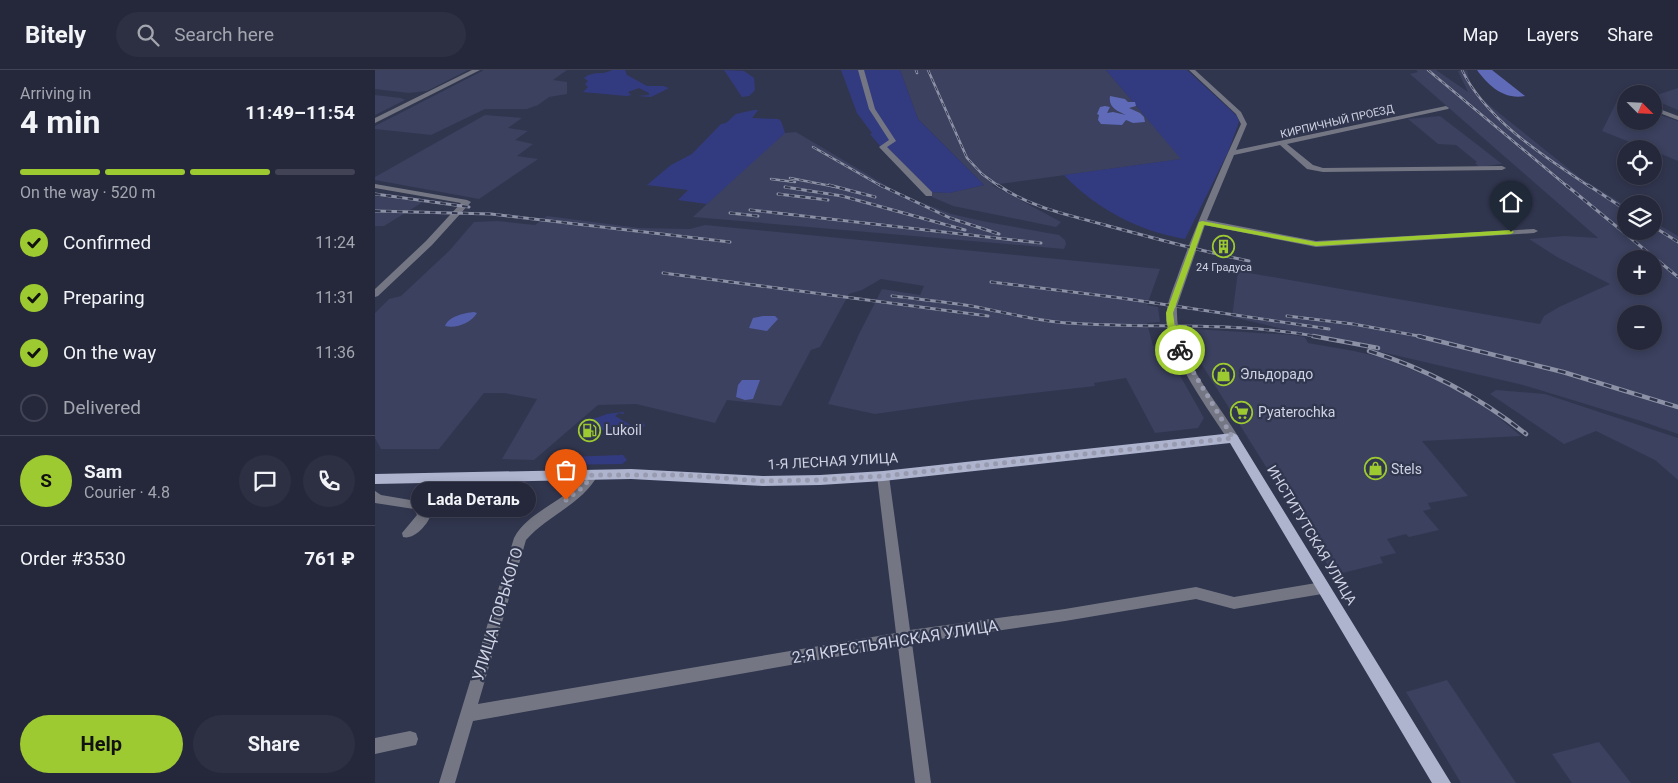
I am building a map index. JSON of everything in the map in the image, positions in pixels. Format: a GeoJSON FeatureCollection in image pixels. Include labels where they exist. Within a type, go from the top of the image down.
{"type":"FeatureCollection","features":[{"type":"Feature","properties":{"kind":"main road","name":"1-Я ЛЕСНАЯ УЛИЦА"},"geometry":{"type":"LineString","coordinates":[[377,482],[433,478],[592,475],[681,475],[763,481],[819,480],[883,476],[1233,438]]}},
{"type":"Feature","properties":{"kind":"main road","name":"ИНСТИТУТСКАЯ УЛИЦА"},"geometry":{"type":"LineString","coordinates":[[1233,438],[1322,588],[1442,783]]}},
{"type":"Feature","properties":{"kind":"street"},"geometry":{"type":"LineString","coordinates":[[375,121],[477,70]]}},
{"type":"Feature","properties":{"kind":"street"},"geometry":{"type":"LineString","coordinates":[[861,70],[872,109],[893,141],[883,147],[929,194]]}},
{"type":"Feature","properties":{"kind":"street","name":"ИНСТИТУТСКАЯ УЛИЦА"},"geometry":{"type":"LineString","coordinates":[[1192,70],[1243,119],[1244,129],[1202,222],[1173,300],[1170,313],[1171,328],[1182,354],[1233,438]]}},
{"type":"Feature","properties":{"kind":"street","name":"КИРПИЧНЫЙ ПРОЕЗД"},"geometry":{"type":"LineString","coordinates":[[1233,153],[1446,108]]}},
{"type":"Feature","properties":{"kind":"street"},"geometry":{"type":"LineString","coordinates":[[1663,112],[1678,118]]}},
{"type":"Feature","properties":{"kind":"street"},"geometry":{"type":"LineString","coordinates":[[1282,144],[1310,167],[1323,170],[1502,168]]}},
{"type":"Feature","properties":{"kind":"street"},"geometry":{"type":"LineString","coordinates":[[375,186],[467,202],[429,243],[375,294]]}},
{"type":"Feature","properties":{"kind":"street"},"geometry":{"type":"LineString","coordinates":[[1202,222],[1316,244],[1534,231]]}},
{"type":"Feature","properties":{"kind":"street","name":"УЛИЦА ГОРЬКОГО"},"geometry":{"type":"LineString","coordinates":[[447,783],[520,538],[541,517],[584,486],[592,475]]}},
{"type":"Feature","properties":{"kind":"street"},"geometry":{"type":"LineString","coordinates":[[883,476],[923,783]]}},
{"type":"Feature","properties":{"kind":"street"},"geometry":{"type":"LineString","coordinates":[[375,496],[377,499],[418,505],[423,511],[424,517],[408,533]]}},
{"type":"Feature","properties":{"kind":"street","name":"2-Я КРЕСТЬЯНСКАЯ УЛИЦА"},"geometry":{"type":"LineString","coordinates":[[467,714],[903,638],[1065,615],[1197,593],[1234,602],[1322,588]]}},
{"type":"Feature","properties":{"kind":"street"},"geometry":{"type":"LineString","coordinates":[[375,746],[410,739]]}},
{"type":"Feature","properties":{"kind":"shaded area"},"geometry":{"type":"Polygon","coordinates":[[[375,70],[468,70],[427,91],[409,93],[375,89],[375,70]]]}},
{"type":"Feature","properties":{"kind":"shaded area"},"geometry":{"type":"Polygon","coordinates":[[[484,70],[567,70],[553,80],[567,82],[567,94],[549,97],[538,105],[527,109],[485,109],[431,135],[375,129],[375,126],[484,70]]]}},
{"type":"Feature","properties":{"kind":"shaded area"},"geometry":{"type":"Polygon","coordinates":[[[612,70],[625,70],[627,75],[647,86],[669,88],[651,97],[638,96],[649,95],[649,93],[639,88],[628,92],[631,95],[627,96],[583,92],[588,87],[585,84],[588,81],[584,78],[591,74],[605,73],[612,70]]]}},
{"type":"Feature","properties":{"kind":"shaded area"},"geometry":{"type":"Polygon","coordinates":[[[724,70],[744,71],[754,78],[755,90],[749,96],[742,97],[724,70]]]}},
{"type":"Feature","properties":{"kind":"shaded area"},"geometry":{"type":"Polygon","coordinates":[[[841,70],[900,70],[918,119],[984,185],[949,193],[932,192],[888,148],[880,146],[870,134],[872,133],[857,113],[841,70]]]}},
{"type":"Feature","properties":{"kind":"shaded area"},"geometry":{"type":"Polygon","coordinates":[[[900,70],[1106,70],[1182,159],[992,185],[1061,222],[1056,227],[953,206],[932,197],[932,192],[949,193],[984,185],[918,119],[900,70]]]}},
{"type":"Feature","properties":{"kind":"shaded area"},"geometry":{"type":"Polygon","coordinates":[[[1106,70],[1187,70],[1237,116],[1239,122],[1228,152],[1185,239],[1151,230],[1119,217],[1090,198],[1064,175],[1181,159],[1106,70]]]}},
{"type":"Feature","properties":{"kind":"shaded area"},"geometry":{"type":"Polygon","coordinates":[[[1416,70],[1436,70],[1468,92],[1458,71],[1467,70],[1470,83],[1478,95],[1494,109],[1579,177],[1617,200],[1617,240],[1662,240],[1662,227],[1678,236],[1678,434],[1523,385],[1232,317],[1238,271],[1540,324],[1544,316],[1559,307],[1610,284],[1557,257],[1529,239],[1564,236],[1598,238],[1410,74],[1418,72],[1416,70]]]}},
{"type":"Feature","properties":{"kind":"shaded area"},"geometry":{"type":"Polygon","coordinates":[[[1477,70],[1492,70],[1525,96],[1517,97],[1504,94],[1492,86],[1477,70]]]}},
{"type":"Feature","properties":{"kind":"shaded area"},"geometry":{"type":"Polygon","coordinates":[[[1678,88],[1678,110],[1663,104],[1663,93],[1678,88]]]}},
{"type":"Feature","properties":{"kind":"shaded area"},"geometry":{"type":"Polygon","coordinates":[[[375,95],[401,98],[405,100],[375,115],[375,95]]]}},
{"type":"Feature","properties":{"kind":"shaded area"},"geometry":{"type":"Polygon","coordinates":[[[1110,96],[1125,99],[1128,102],[1135,102],[1136,106],[1129,108],[1140,113],[1144,117],[1145,122],[1133,123],[1126,120],[1122,125],[1101,124],[1097,114],[1100,107],[1110,107],[1107,113],[1113,112],[1126,115],[1112,106],[1110,96]]]}},
{"type":"Feature","properties":{"kind":"shaded area"},"geometry":{"type":"Polygon","coordinates":[[[1617,101],[1617,130],[1663,130],[1663,116],[1678,121],[1678,161],[1662,154],[1662,140],[1624,140],[1602,131],[1617,101]]]}},
{"type":"Feature","properties":{"kind":"shaded area"},"geometry":{"type":"Polygon","coordinates":[[[758,110],[752,118],[778,119],[781,121],[785,133],[707,204],[678,200],[688,190],[647,185],[671,165],[692,154],[721,124],[726,123],[736,114],[758,110]]]}},
{"type":"Feature","properties":{"kind":"shaded area"},"geometry":{"type":"Polygon","coordinates":[[[485,115],[522,118],[508,128],[528,131],[515,140],[533,144],[517,156],[538,159],[479,199],[375,180],[375,177],[485,115]]]}},
{"type":"Feature","properties":{"kind":"shaded area"},"geometry":{"type":"Polygon","coordinates":[[[1440,116],[1502,164],[1479,167],[1475,163],[1477,162],[1456,145],[1438,144],[1408,119],[1440,116]]]}},
{"type":"Feature","properties":{"kind":"shaded area"},"geometry":{"type":"Polygon","coordinates":[[[796,132],[892,189],[918,201],[951,214],[1059,235],[1065,240],[1064,249],[693,217],[765,149],[785,133],[796,132]]]}},
{"type":"Feature","properties":{"kind":"shaded area"},"geometry":{"type":"Polygon","coordinates":[[[375,196],[423,202],[384,226],[375,226],[375,196]]]}},
{"type":"Feature","properties":{"kind":"shaded area"},"geometry":{"type":"Polygon","coordinates":[[[547,216],[639,228],[690,229],[705,225],[1160,269],[1147,305],[1158,307],[1160,322],[1147,323],[1153,346],[1161,346],[1171,371],[1178,372],[1204,418],[1198,428],[1155,433],[1126,378],[1094,383],[1095,386],[973,400],[875,414],[828,404],[859,334],[882,289],[920,295],[924,286],[881,279],[862,290],[849,294],[820,347],[811,350],[781,406],[727,400],[715,423],[636,404],[598,405],[534,460],[502,459],[537,399],[504,393],[484,393],[439,449],[381,449],[375,438],[375,313],[389,299],[401,296],[449,251],[474,222],[497,221],[535,225],[547,216]]]}},
{"type":"Feature","properties":{"kind":"shaded area"},"geometry":{"type":"Polygon","coordinates":[[[477,313],[474,317],[463,324],[454,327],[445,326],[453,317],[477,313]]]}},
{"type":"Feature","properties":{"kind":"shaded area"},"geometry":{"type":"Polygon","coordinates":[[[775,316],[778,319],[767,331],[749,328],[753,318],[775,316]]]}},
{"type":"Feature","properties":{"kind":"shaded area"},"geometry":{"type":"Polygon","coordinates":[[[1194,329],[1293,335],[1305,337],[1308,343],[1380,357],[1445,383],[1492,412],[1521,436],[1422,441],[1468,496],[1428,503],[1431,509],[1423,511],[1439,530],[1409,537],[1406,534],[1387,539],[1396,553],[1380,557],[1383,563],[1334,575],[1202,365],[1196,348],[1194,329]]]}},
{"type":"Feature","properties":{"kind":"shaded area"},"geometry":{"type":"Polygon","coordinates":[[[742,380],[760,380],[753,399],[745,400],[736,397],[738,385],[742,380]]]}},
{"type":"Feature","properties":{"kind":"shaded area"},"geometry":{"type":"Polygon","coordinates":[[[1496,390],[1545,394],[1678,438],[1678,480],[1655,460],[1596,431],[1564,444],[1490,394],[1496,390]]]}},
{"type":"Feature","properties":{"kind":"shaded area"},"geometry":{"type":"Polygon","coordinates":[[[622,412],[625,413],[619,413],[615,416],[636,428],[643,422],[645,426],[641,428],[602,430],[588,421],[607,414],[622,412]]]}},
{"type":"Feature","properties":{"kind":"shaded area"},"geometry":{"type":"Polygon","coordinates":[[[623,455],[627,460],[622,464],[548,465],[567,457],[623,455]]]}},
{"type":"Feature","properties":{"kind":"shaded area"},"geometry":{"type":"Polygon","coordinates":[[[1447,680],[1516,783],[1461,783],[1406,692],[1447,680]]]}},
{"type":"Feature","properties":{"kind":"shaded area"},"geometry":{"type":"Polygon","coordinates":[[[1599,742],[1631,783],[1572,783],[1552,754],[1599,742]]]}},
{"type":"Feature","properties":{"kind":"railway"},"geometry":{"type":"LineString","coordinates":[[928,70],[967,158],[982,174],[1000,187]]}},
{"type":"Feature","properties":{"kind":"railway"},"geometry":{"type":"LineString","coordinates":[[1428,70],[1568,187]]}},
{"type":"Feature","properties":{"kind":"railway"},"geometry":{"type":"LineString","coordinates":[[1462,70],[1473,88],[1501,121],[1536,150],[1590,187]]}},
{"type":"Feature","properties":{"kind":"railway"},"geometry":{"type":"LineString","coordinates":[[813,147],[883,187]]}},
{"type":"Feature","properties":{"kind":"railway"},"geometry":{"type":"LineString","coordinates":[[790,178],[836,187]]}},
{"type":"Feature","properties":{"kind":"railway"},"geometry":{"type":"LineString","coordinates":[[771,179],[795,182]]}},
{"type":"Feature","properties":{"kind":"railway"},"geometry":{"type":"LineString","coordinates":[[829,185],[875,197]]}},
{"type":"Feature","properties":{"kind":"railway"},"geometry":{"type":"LineString","coordinates":[[880,185],[950,218],[999,234]]}},
{"type":"Feature","properties":{"kind":"railway"},"geometry":{"type":"LineString","coordinates":[[998,185],[1036,205],[1063,214],[1249,261]]}},
{"type":"Feature","properties":{"kind":"railway"},"geometry":{"type":"LineString","coordinates":[[1566,185],[1678,277]]}},
{"type":"Feature","properties":{"kind":"railway"},"geometry":{"type":"LineString","coordinates":[[1588,185],[1617,204]]}},
{"type":"Feature","properties":{"kind":"railway"},"geometry":{"type":"LineString","coordinates":[[785,187],[842,196],[965,230]]}},
{"type":"Feature","properties":{"kind":"railway"},"geometry":{"type":"LineString","coordinates":[[375,194],[469,207]]}},
{"type":"Feature","properties":{"kind":"railway"},"geometry":{"type":"LineString","coordinates":[[778,194],[828,200]]}},
{"type":"Feature","properties":{"kind":"railway"},"geometry":{"type":"LineString","coordinates":[[750,210],[1041,243]]}},
{"type":"Feature","properties":{"kind":"railway"},"geometry":{"type":"LineString","coordinates":[[375,211],[491,214],[730,242]]}},
{"type":"Feature","properties":{"kind":"railway"},"geometry":{"type":"LineString","coordinates":[[730,213],[758,216]]}},
{"type":"Feature","properties":{"kind":"railway"},"geometry":{"type":"LineString","coordinates":[[1662,232],[1678,242]]}},
{"type":"Feature","properties":{"kind":"railway"},"geometry":{"type":"LineString","coordinates":[[663,273],[988,316]]}},
{"type":"Feature","properties":{"kind":"railway"},"geometry":{"type":"LineString","coordinates":[[991,282],[1121,298],[1329,329]]}},
{"type":"Feature","properties":{"kind":"railway"},"geometry":{"type":"LineString","coordinates":[[892,296],[971,306],[1056,322],[1100,325],[1226,327],[1314,336]]}},
{"type":"Feature","properties":{"kind":"railway"},"geometry":{"type":"LineString","coordinates":[[1287,316],[1353,324],[1424,337]]}},
{"type":"Feature","properties":{"kind":"railway"},"geometry":{"type":"LineString","coordinates":[[1314,336],[1319,337]]}},
{"type":"Feature","properties":{"kind":"railway"},"geometry":{"type":"LineString","coordinates":[[1314,336],[1378,348]]}},
{"type":"Feature","properties":{"kind":"railway"},"geometry":{"type":"LineString","coordinates":[[1418,336],[1563,372],[1678,407]]}},
{"type":"Feature","properties":{"kind":"railway"},"geometry":{"type":"LineString","coordinates":[[1369,351],[1411,366],[1451,385],[1508,420],[1526,434]]}},
{"type":"Feature","properties":{"kind":"way so far"},"geometry":{"type":"LineString","coordinates":[[566,500],[584,486],[592,475],[681,475],[763,481],[819,480],[883,476],[1233,438],[1180,350]]}},
{"type":"Feature","properties":{"kind":"place","name":"24 Градуса"},"geometry":{"type":"Point","coordinates":[1224,246]}},
{"type":"Feature","properties":{"kind":"place","name":"Эльдорадо"},"geometry":{"type":"Point","coordinates":[1224,374]}},
{"type":"Feature","properties":{"kind":"place","name":"Pyaterochka"},"geometry":{"type":"Point","coordinates":[1242,412]}},
{"type":"Feature","properties":{"kind":"place","name":"Lukoil"},"geometry":{"type":"Point","coordinates":[589,430]}},
{"type":"Feature","properties":{"kind":"place","name":"Stels"},"geometry":{"type":"Point","coordinates":[1375,469]}},
{"type":"Feature","properties":{"kind":"place","name":"Lada Dеталь"},"geometry":{"type":"Point","coordinates":[566,500]}},
{"type":"Feature","properties":{"kind":"route"},"geometry":{"type":"LineString","coordinates":[[1180,350],[1171,328],[1170,313],[1202,222],[1316,244],[1511,232]]}}]}
